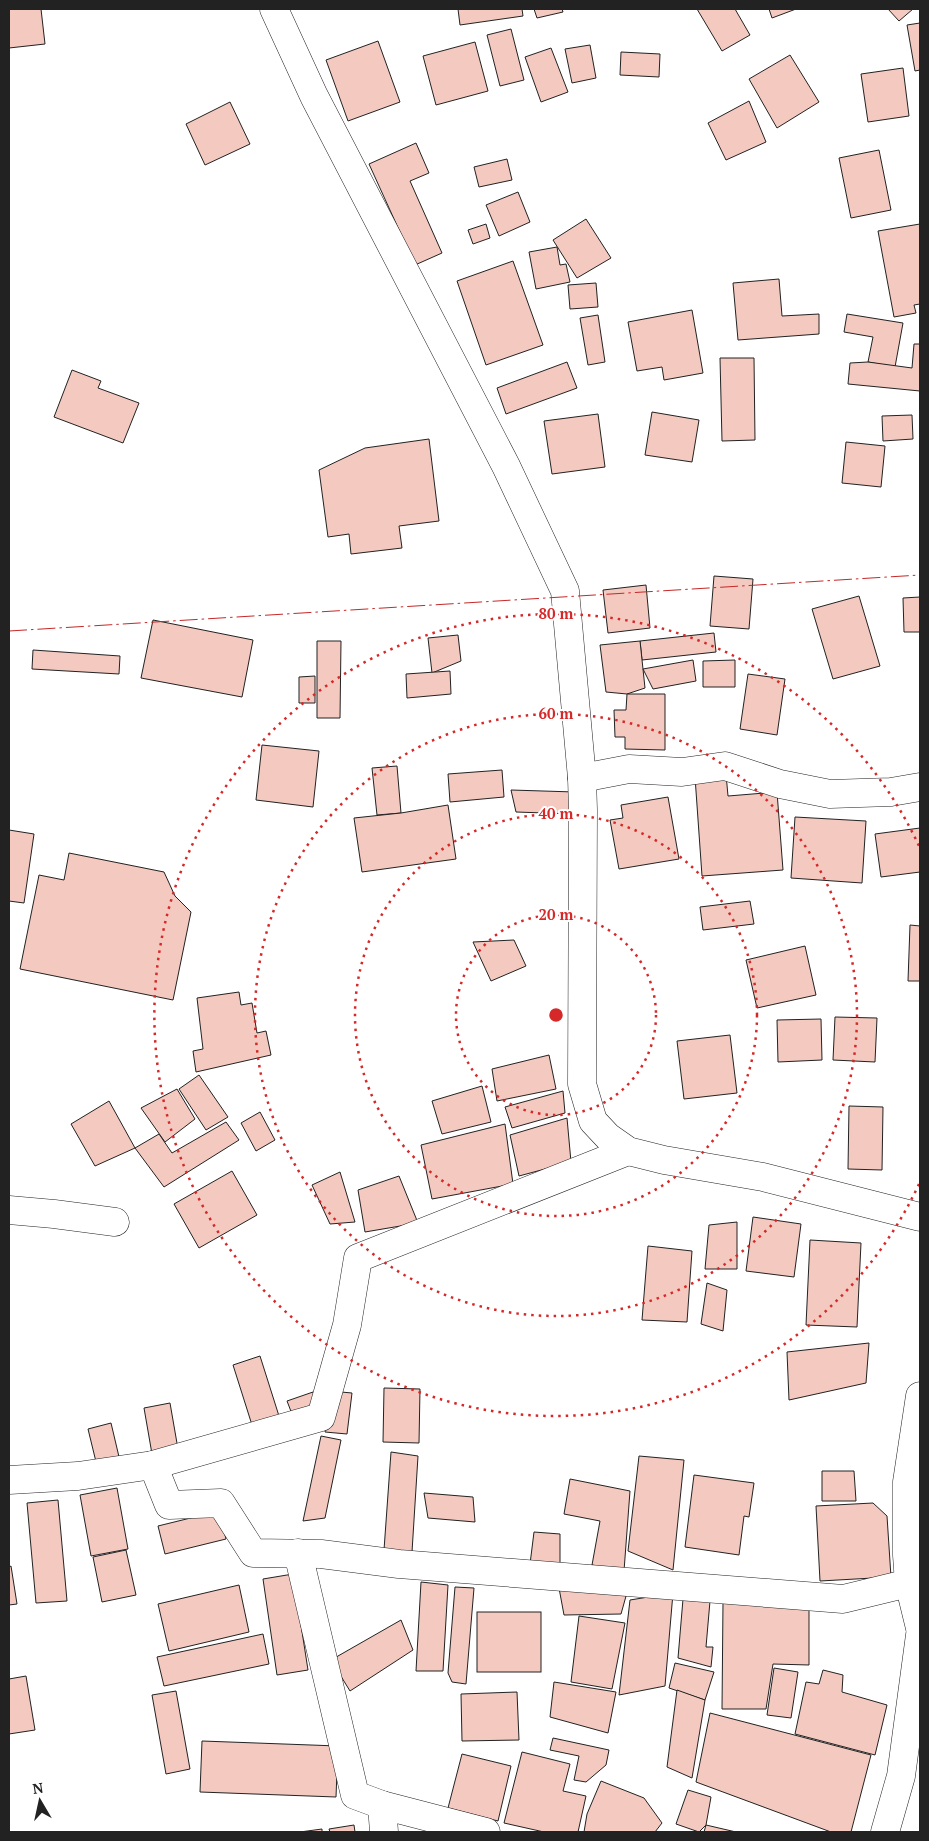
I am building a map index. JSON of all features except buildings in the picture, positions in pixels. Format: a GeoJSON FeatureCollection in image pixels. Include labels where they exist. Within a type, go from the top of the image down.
{"type":"FeatureCollection","features":[{"type":"Feature","properties":{"kind":"street"},"geometry":{"type":"LineString","coordinates":[[274,9],[314,96],[506,466],[565,591],[582,778],[582,1084],[593,1121],[608,1137],[628,1151],[664,1160],[763,1177],[920,1217]]}},
{"type":"Feature","properties":{"kind":"street"},"geometry":{"type":"LineString","coordinates":[[582,778],[629,769],[682,772],[725,766],[780,784],[830,794],[892,792],[920,787]]}},
{"type":"Feature","properties":{"kind":"street"},"geometry":{"type":"LineString","coordinates":[[9,1480],[78,1476],[153,1465],[321,1417],[347,1325],[358,1258],[628,1151]]}},
{"type":"Feature","properties":{"kind":"street"},"geometry":{"type":"LineString","coordinates":[[9,1210],[115,1222]]}},
{"type":"Feature","properties":{"kind":"street"},"geometry":{"type":"LineString","coordinates":[[920,1396],[907,1482],[909,1583],[920,1628]]}},
{"type":"Feature","properties":{"kind":"street"},"geometry":{"type":"LineString","coordinates":[[153,1465],[169,1505],[221,1503],[253,1553],[321,1554],[399,1564],[843,1599],[909,1583]]}},
{"type":"Feature","properties":{"kind":"street"},"geometry":{"type":"LineString","coordinates":[[298,1553],[354,1796],[486,1832]]}},
{"type":"Feature","properties":{"kind":"street"},"geometry":{"type":"LineString","coordinates":[[884,1832],[901,1776],[920,1635]]}},
{"type":"Feature","properties":{"kind":"street"},"geometry":{"type":"LineString","coordinates":[[382,1805],[384,1832]]}},
{"type":"Feature","properties":{"kind":"power"},"geometry":{"type":"LineString","coordinates":[[9,631],[920,575]]}}]}
